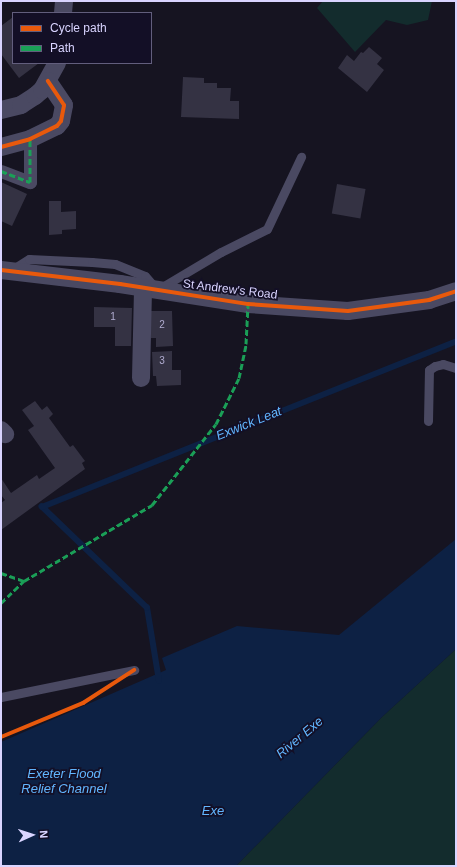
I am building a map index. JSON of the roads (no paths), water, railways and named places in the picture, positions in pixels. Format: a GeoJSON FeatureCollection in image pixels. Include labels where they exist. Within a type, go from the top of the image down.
{"type":"FeatureCollection","features":[{"type":"Feature","properties":{"kind":"street"},"geometry":{"type":"LineString","coordinates":[[63,12],[64,1]]}},
{"type":"Feature","properties":{"kind":"street"},"geometry":{"type":"LineString","coordinates":[[1,110],[12,109],[28,101],[42,90],[56,64]]}},
{"type":"Feature","properties":{"kind":"street"},"geometry":{"type":"LineString","coordinates":[[1,147],[30,139],[57,126],[63,116],[64,105],[48,81]]}},
{"type":"Feature","properties":{"kind":"street"},"geometry":{"type":"LineString","coordinates":[[1,171],[30,182],[30,139]]}},
{"type":"Feature","properties":{"kind":"street","name":"St Andrew's Road"},"geometry":{"type":"LineString","coordinates":[[6,270],[150,289],[248,304],[348,311],[429,300],[456,291]]}},
{"type":"Feature","properties":{"kind":"street"},"geometry":{"type":"LineString","coordinates":[[141,378],[150,289]]}},
{"type":"Feature","properties":{"kind":"lane"},"geometry":{"type":"LineString","coordinates":[[150,289],[267,229],[301,157]]}},
{"type":"Feature","properties":{"kind":"lane"},"geometry":{"type":"LineString","coordinates":[[428,421],[429,370],[435,366],[443,364],[456,368]]}},
{"type":"Feature","properties":{"kind":"lane"},"geometry":{"type":"LineString","coordinates":[[1,697],[134,670]]}},
{"type":"Feature","properties":{"kind":"water"},"geometry":{"type":"Polygon","coordinates":[[[456,539],[456,649],[382,717],[236,866],[1,865],[1,742],[166,670],[162,658],[237,626],[339,635],[456,539]]]}},
{"type":"Feature","properties":{"kind":"waterway","name":"Exwick Leat"},"geometry":{"type":"LineString","coordinates":[[159,681],[147,608],[42,507],[456,341]]}},
{"type":"Feature","properties":{"kind":"water label","name":"River Exe"},"geometry":{"type":"Point","coordinates":[300,738]}},
{"type":"Feature","properties":{"kind":"water label","name":"Exeter Flood Relief Channel"},"geometry":{"type":"Point","coordinates":[64,782]}},
{"type":"Feature","properties":{"kind":"water label","name":"Exe"},"geometry":{"type":"Point","coordinates":[213,811]}}]}
